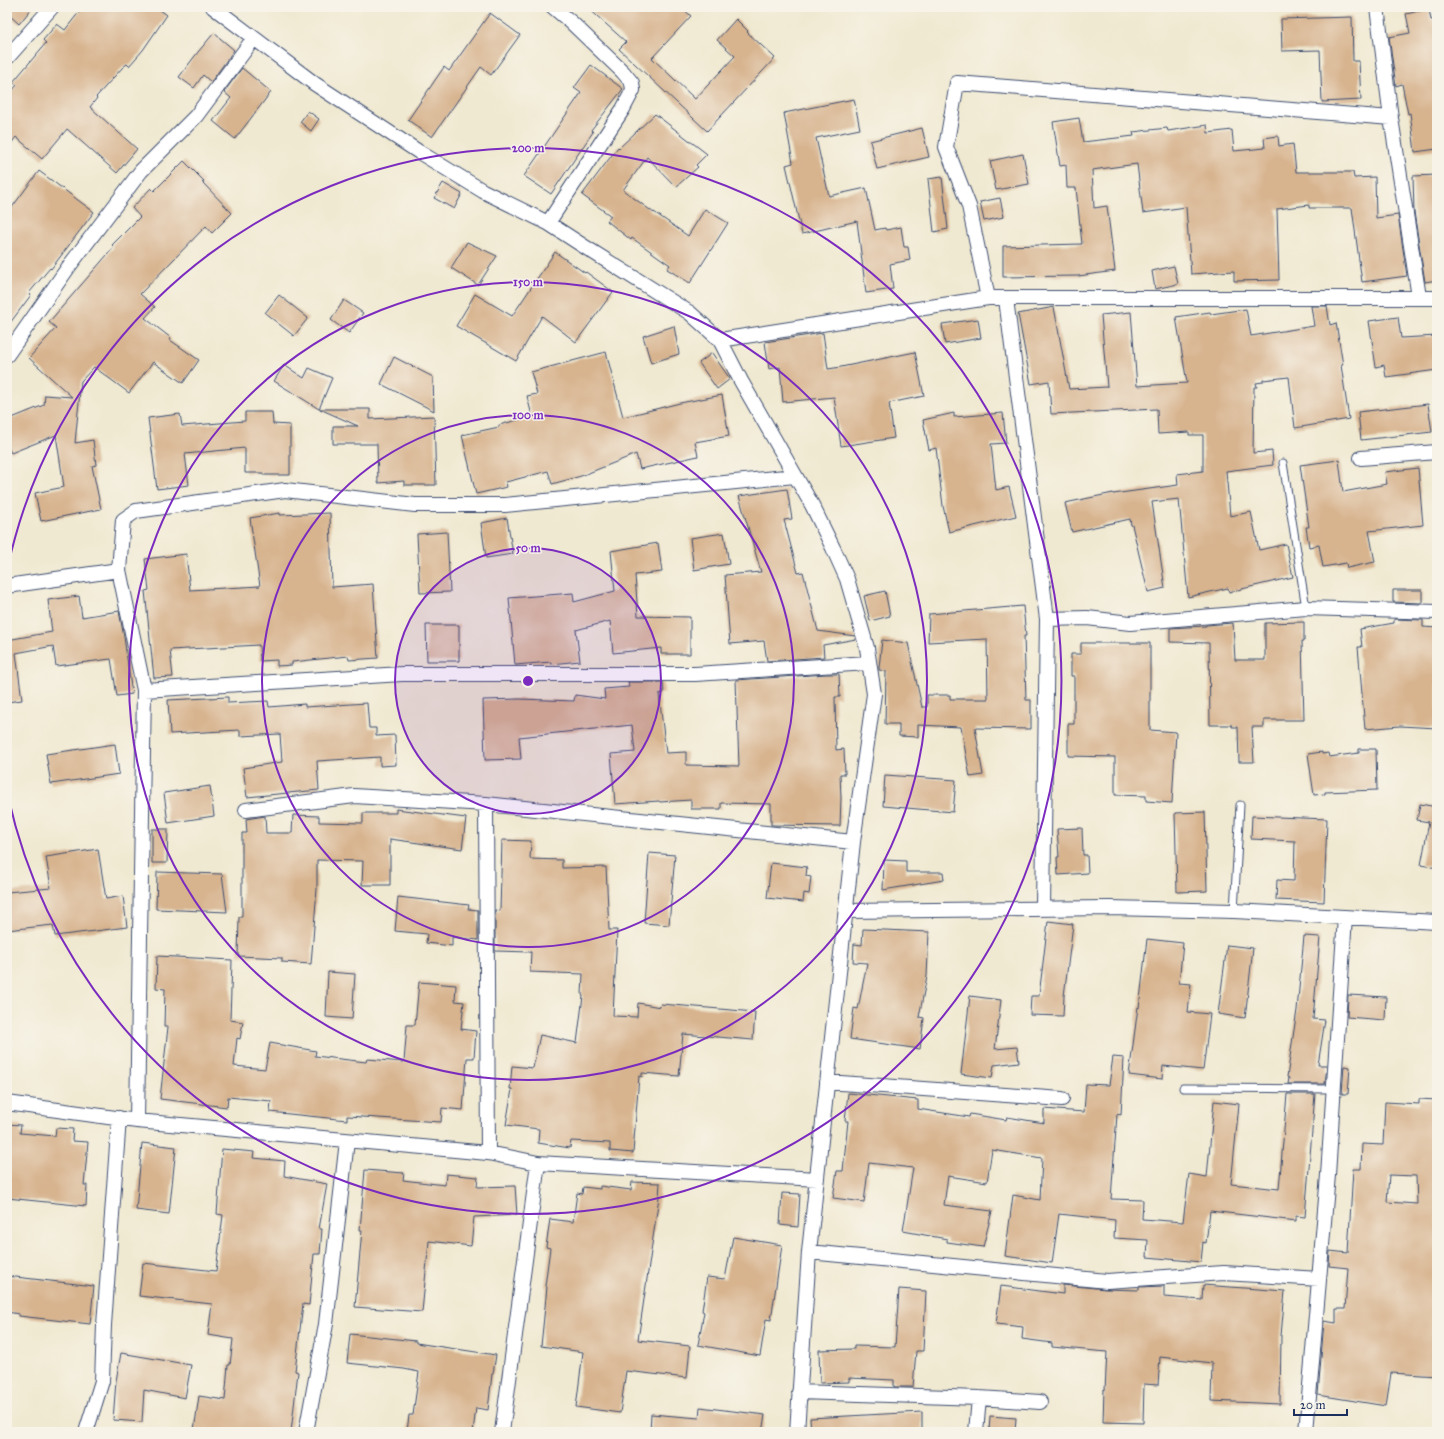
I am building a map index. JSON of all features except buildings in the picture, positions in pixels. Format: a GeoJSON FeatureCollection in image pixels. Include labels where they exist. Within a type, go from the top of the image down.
{"type":"FeatureCollection","features":[{"type":"Feature","properties":{"kind":"street"},"geometry":{"type":"LineString","coordinates":[[7,58],[52,7]]}},
{"type":"Feature","properties":{"kind":"street"},"geometry":{"type":"LineString","coordinates":[[213,7],[315,84],[419,152],[483,191],[548,223],[690,313],[720,340],[741,381],[812,505],[847,579],[867,648],[874,694],[853,842],[809,1252],[798,1392],[797,1432]]}},
{"type":"Feature","properties":{"kind":"street"},"geometry":{"type":"LineString","coordinates":[[548,223],[623,109],[633,90],[632,83],[623,72],[572,23],[552,7]]}},
{"type":"Feature","properties":{"kind":"street"},"geometry":{"type":"LineString","coordinates":[[1377,7],[1390,118],[1419,297]]}},
{"type":"Feature","properties":{"kind":"street"},"geometry":{"type":"LineString","coordinates":[[7,355],[70,265],[141,171],[196,116],[254,38]]}},
{"type":"Feature","properties":{"kind":"street"},"geometry":{"type":"LineString","coordinates":[[988,298],[969,206],[946,147],[957,83],[1390,118]]}},
{"type":"Feature","properties":{"kind":"street"},"geometry":{"type":"LineString","coordinates":[[720,340],[988,298],[1437,298]]}},
{"type":"Feature","properties":{"kind":"street"},"geometry":{"type":"LineString","coordinates":[[1006,299],[1047,619],[1043,908]]}},
{"type":"Feature","properties":{"kind":"street"},"geometry":{"type":"LineString","coordinates":[[1361,458],[1437,452]]}},
{"type":"Feature","properties":{"kind":"street"},"geometry":{"type":"LineString","coordinates":[[137,1121],[144,690],[120,570],[124,520],[136,511],[286,490],[415,505],[505,505],[795,476]]}},
{"type":"Feature","properties":{"kind":"street"},"geometry":{"type":"LineString","coordinates":[[7,586],[120,570]]}},
{"type":"Feature","properties":{"kind":"street"},"geometry":{"type":"LineString","coordinates":[[1047,619],[1086,618],[1130,623],[1306,608],[1437,612]]}},
{"type":"Feature","properties":{"kind":"street"},"geometry":{"type":"LineString","coordinates":[[144,690],[402,674],[695,674],[869,663]]}},
{"type":"Feature","properties":{"kind":"street"},"geometry":{"type":"LineString","coordinates":[[246,810],[354,796],[486,804],[853,842]]}},
{"type":"Feature","properties":{"kind":"street"},"geometry":{"type":"LineString","coordinates":[[486,804],[488,1153]]}},
{"type":"Feature","properties":{"kind":"street"},"geometry":{"type":"LineString","coordinates":[[846,911],[1110,908],[1234,911],[1437,922]]}},
{"type":"Feature","properties":{"kind":"street"},"geometry":{"type":"LineString","coordinates":[[1306,1432],[1334,1089],[1345,917]]}},
{"type":"Feature","properties":{"kind":"street"},"geometry":{"type":"LineString","coordinates":[[828,1082],[1062,1099]]}},
{"type":"Feature","properties":{"kind":"street"},"geometry":{"type":"LineString","coordinates":[[7,1103],[137,1121],[488,1153],[538,1163],[817,1179]]}},
{"type":"Feature","properties":{"kind":"street"},"geometry":{"type":"LineString","coordinates":[[86,1432],[102,1381],[104,1325],[119,1118]]}},
{"type":"Feature","properties":{"kind":"street"},"geometry":{"type":"LineString","coordinates":[[306,1432],[326,1324],[347,1140]]}},
{"type":"Feature","properties":{"kind":"street"},"geometry":{"type":"LineString","coordinates":[[502,1432],[538,1163]]}},
{"type":"Feature","properties":{"kind":"street"},"geometry":{"type":"LineString","coordinates":[[809,1252],[1107,1281],[1224,1273],[1319,1279]]}},
{"type":"Feature","properties":{"kind":"street"},"geometry":{"type":"LineString","coordinates":[[798,1392],[979,1398],[1040,1402]]}},
{"type":"Feature","properties":{"kind":"street"},"geometry":{"type":"LineString","coordinates":[[976,1432],[979,1398]]}},
{"type":"Feature","properties":{"kind":"lane"},"geometry":{"type":"LineString","coordinates":[[1283,463],[1306,608]]}},
{"type":"Feature","properties":{"kind":"lane"},"geometry":{"type":"LineString","coordinates":[[1234,911],[1240,805]]}},
{"type":"Feature","properties":{"kind":"lane"},"geometry":{"type":"LineString","coordinates":[[1183,1088],[1334,1089]]}}]}
